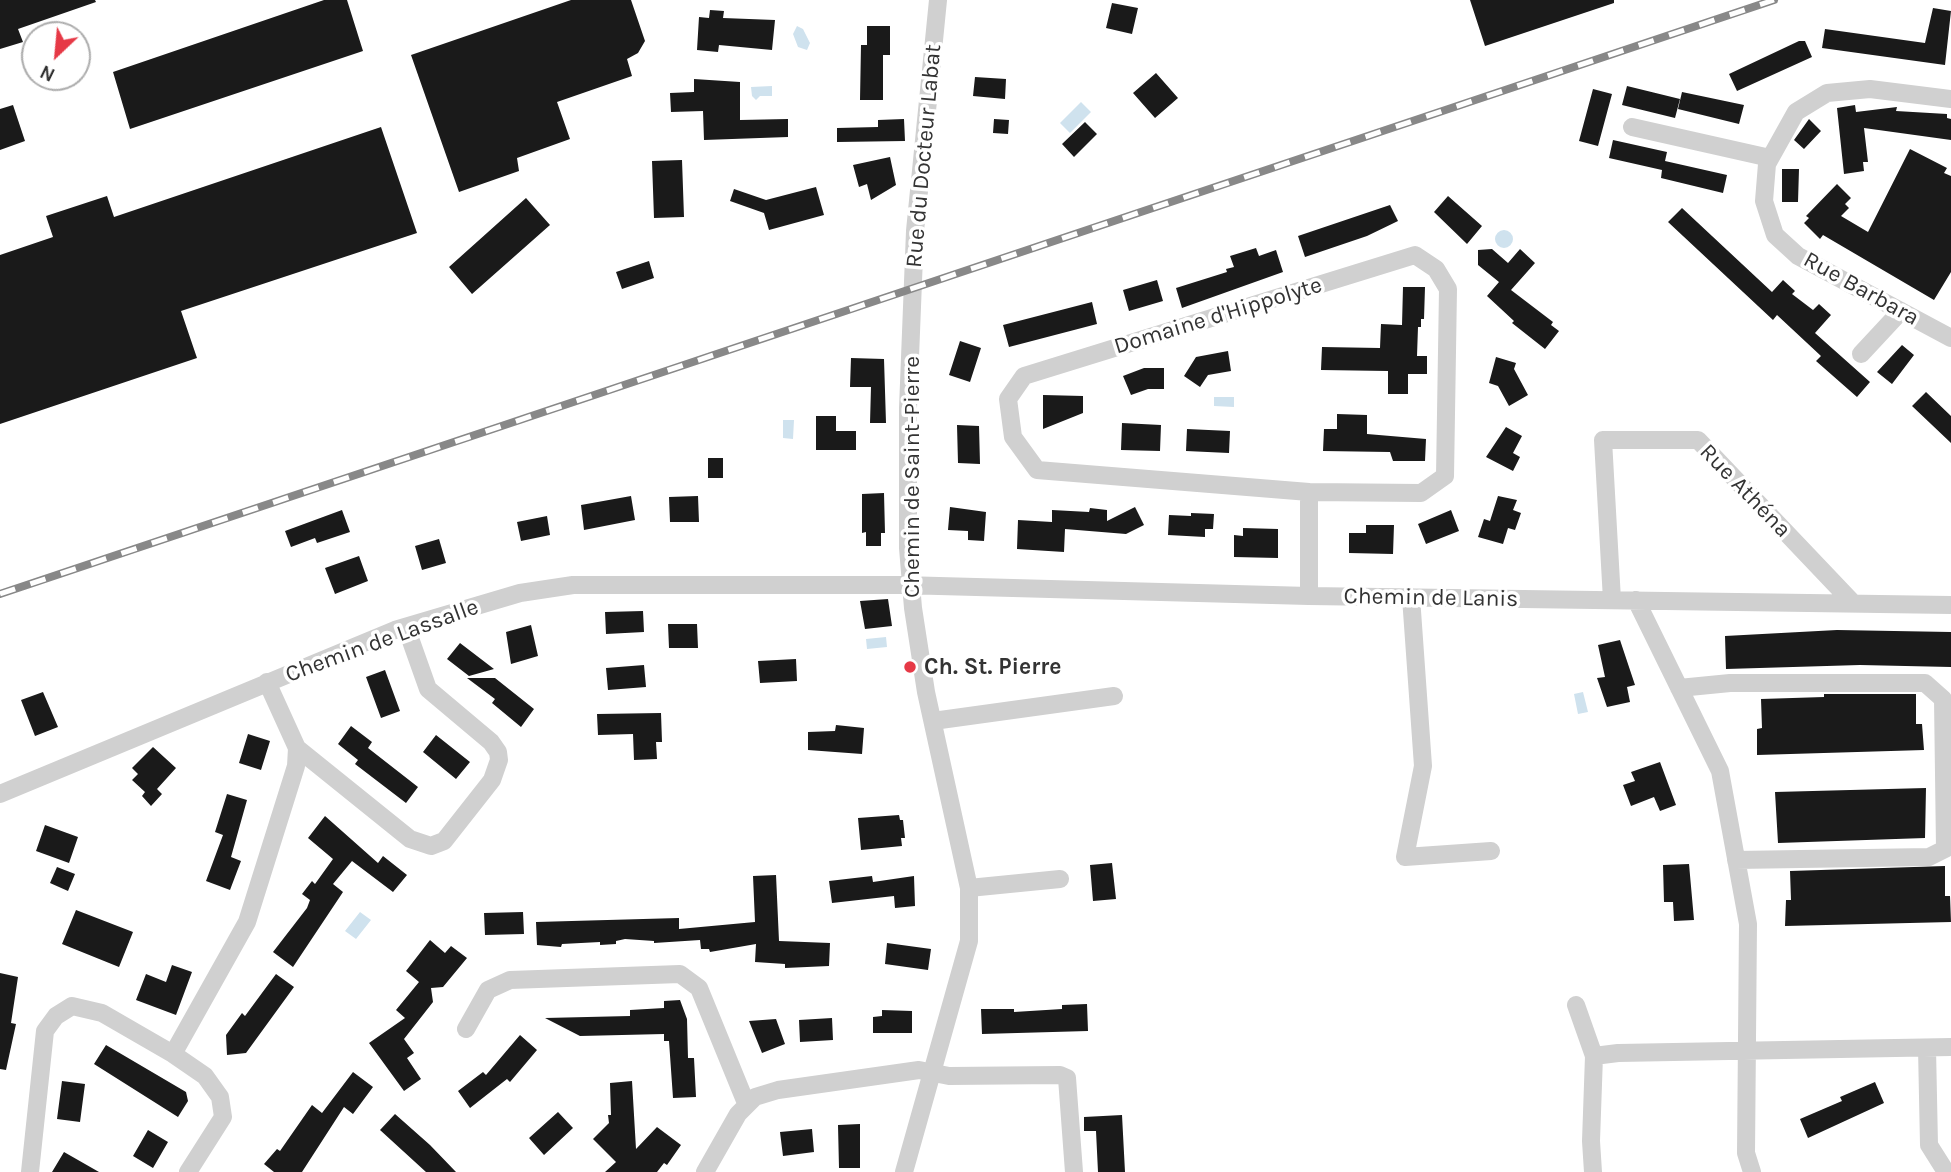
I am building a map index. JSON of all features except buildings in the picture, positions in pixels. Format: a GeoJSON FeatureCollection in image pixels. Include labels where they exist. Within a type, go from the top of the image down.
{"type":"FeatureCollection","features":[{"type":"Feature","properties":{"kind":"street","name":"Rue du Docteur Labat"},"geometry":{"type":"LineString","coordinates":[[912,313],[915,231],[938,0]]}},
{"type":"Feature","properties":{"kind":"street","name":"Rue Barbara"},"geometry":{"type":"LineString","coordinates":[[1951,99],[1870,89],[1827,93],[1796,111],[1770,158],[1764,201],[1775,235],[1798,256],[1951,338]]}},
{"type":"Feature","properties":{"kind":"street"},"geometry":{"type":"LineString","coordinates":[[1632,127],[1770,158]]}},
{"type":"Feature","properties":{"kind":"street","name":"Domaine d'Hippolyte"},"geometry":{"type":"LineString","coordinates":[[1415,255],[1436,269],[1448,289],[1445,476],[1421,493],[1309,492],[1037,470],[1013,437],[1008,399],[1024,376],[1415,255]]}},
{"type":"Feature","properties":{"kind":"street"},"geometry":{"type":"LineString","coordinates":[[1861,354],[1901,311]]}},
{"type":"Feature","properties":{"kind":"street","name":"Chemin de Saint-Pierre"},"geometry":{"type":"LineString","coordinates":[[904,1172],[969,941],[968,888],[924,683],[911,585],[908,408],[912,313]]}},
{"type":"Feature","properties":{"kind":"street","name":"Rue Athéna"},"geometry":{"type":"LineString","coordinates":[[1612,600],[1603,440],[1698,440],[1853,603]]}},
{"type":"Feature","properties":{"kind":"street"},"geometry":{"type":"LineString","coordinates":[[1309,492],[1309,596]]}},
{"type":"Feature","properties":{"kind":"street","name":"Chemin de Lassalle"},"geometry":{"type":"LineString","coordinates":[[0,794],[267,682],[406,628],[520,593],[573,585],[911,585]]}},
{"type":"Feature","properties":{"kind":"street","name":"Chemin de Lanis"},"geometry":{"type":"LineString","coordinates":[[911,585],[1309,596],[1951,605]]}},
{"type":"Feature","properties":{"kind":"street"},"geometry":{"type":"LineString","coordinates":[[1411,597],[1423,766],[1405,857],[1491,851]]}},
{"type":"Feature","properties":{"kind":"street"},"geometry":{"type":"LineString","coordinates":[[1636,600],[1720,771],[1748,924],[1745,1153],[1752,1172]]}},
{"type":"Feature","properties":{"kind":"street"},"geometry":{"type":"LineString","coordinates":[[267,682],[297,748],[410,839],[431,846],[444,841],[492,780],[497,770],[498,752],[491,742],[428,689],[406,628]]}},
{"type":"Feature","properties":{"kind":"street"},"geometry":{"type":"LineString","coordinates":[[1679,688],[1730,683],[1926,683],[1947,702],[1945,849],[1929,857],[1736,860]]}},
{"type":"Feature","properties":{"kind":"street"},"geometry":{"type":"LineString","coordinates":[[933,721],[1114,696]]}},
{"type":"Feature","properties":{"kind":"street"},"geometry":{"type":"LineString","coordinates":[[173,1054],[247,922],[293,778],[297,748]]}},
{"type":"Feature","properties":{"kind":"street"},"geometry":{"type":"LineString","coordinates":[[968,888],[1060,879]]}},
{"type":"Feature","properties":{"kind":"street"},"geometry":{"type":"LineString","coordinates":[[466,1029],[472,1013],[488,990],[510,979],[680,974],[699,988],[746,1103]]}},
{"type":"Feature","properties":{"kind":"street"},"geometry":{"type":"LineString","coordinates":[[1576,1005],[1594,1056],[1591,1141],[1593,1172]]}},
{"type":"Feature","properties":{"kind":"street"},"geometry":{"type":"LineString","coordinates":[[30,1172],[45,1031],[56,1016],[72,1006],[102,1013],[173,1054],[205,1076],[220,1097],[223,1117],[188,1172]]}},
{"type":"Feature","properties":{"kind":"street"},"geometry":{"type":"LineString","coordinates":[[1927,1048],[1929,1145],[1946,1172]]}},
{"type":"Feature","properties":{"kind":"street"},"geometry":{"type":"LineString","coordinates":[[1594,1056],[1618,1053],[1951,1048]]}},
{"type":"Feature","properties":{"kind":"street"},"geometry":{"type":"LineString","coordinates":[[705,1172],[746,1103],[765,1093],[919,1070],[932,1073],[1060,1075],[1068,1078],[1074,1172]]}},
{"type":"Feature","properties":{"kind":"water"},"geometry":{"type":"Polygon","coordinates":[[[797,26],[803,29],[810,43],[807,50],[798,47],[793,34],[797,26]]]}},
{"type":"Feature","properties":{"kind":"water"},"geometry":{"type":"Polygon","coordinates":[[[772,86],[772,96],[760,96],[756,100],[752,96],[751,87],[772,86]]]}},
{"type":"Feature","properties":{"kind":"water"},"geometry":{"type":"Polygon","coordinates":[[[1081,102],[1091,112],[1070,133],[1060,123],[1081,102]]]}},
{"type":"Feature","properties":{"kind":"water"},"geometry":{"type":"Polygon","coordinates":[[[1500,230],[1508,230],[1513,239],[1511,246],[1500,248],[1495,243],[1495,235],[1500,230]]]}},
{"type":"Feature","properties":{"kind":"water"},"geometry":{"type":"Polygon","coordinates":[[[1214,397],[1234,397],[1234,407],[1214,406],[1214,397]]]}},
{"type":"Feature","properties":{"kind":"water"},"geometry":{"type":"Polygon","coordinates":[[[783,420],[794,420],[793,439],[783,438],[783,420]]]}},
{"type":"Feature","properties":{"kind":"water"},"geometry":{"type":"Polygon","coordinates":[[[886,637],[887,647],[867,649],[866,639],[886,637]]]}},
{"type":"Feature","properties":{"kind":"water"},"geometry":{"type":"Polygon","coordinates":[[[1583,692],[1588,712],[1578,714],[1574,694],[1583,692]]]}},
{"type":"Feature","properties":{"kind":"water"},"geometry":{"type":"Polygon","coordinates":[[[360,912],[371,920],[356,939],[345,931],[360,912]]]}},
{"type":"Feature","properties":{"kind":"railway"},"geometry":{"type":"LineString","coordinates":[[0,594],[1774,0]]}},
{"type":"Feature","properties":{"kind":"place","name":"Ch. St. Pierre"},"geometry":{"type":"Point","coordinates":[910,667]}}]}
